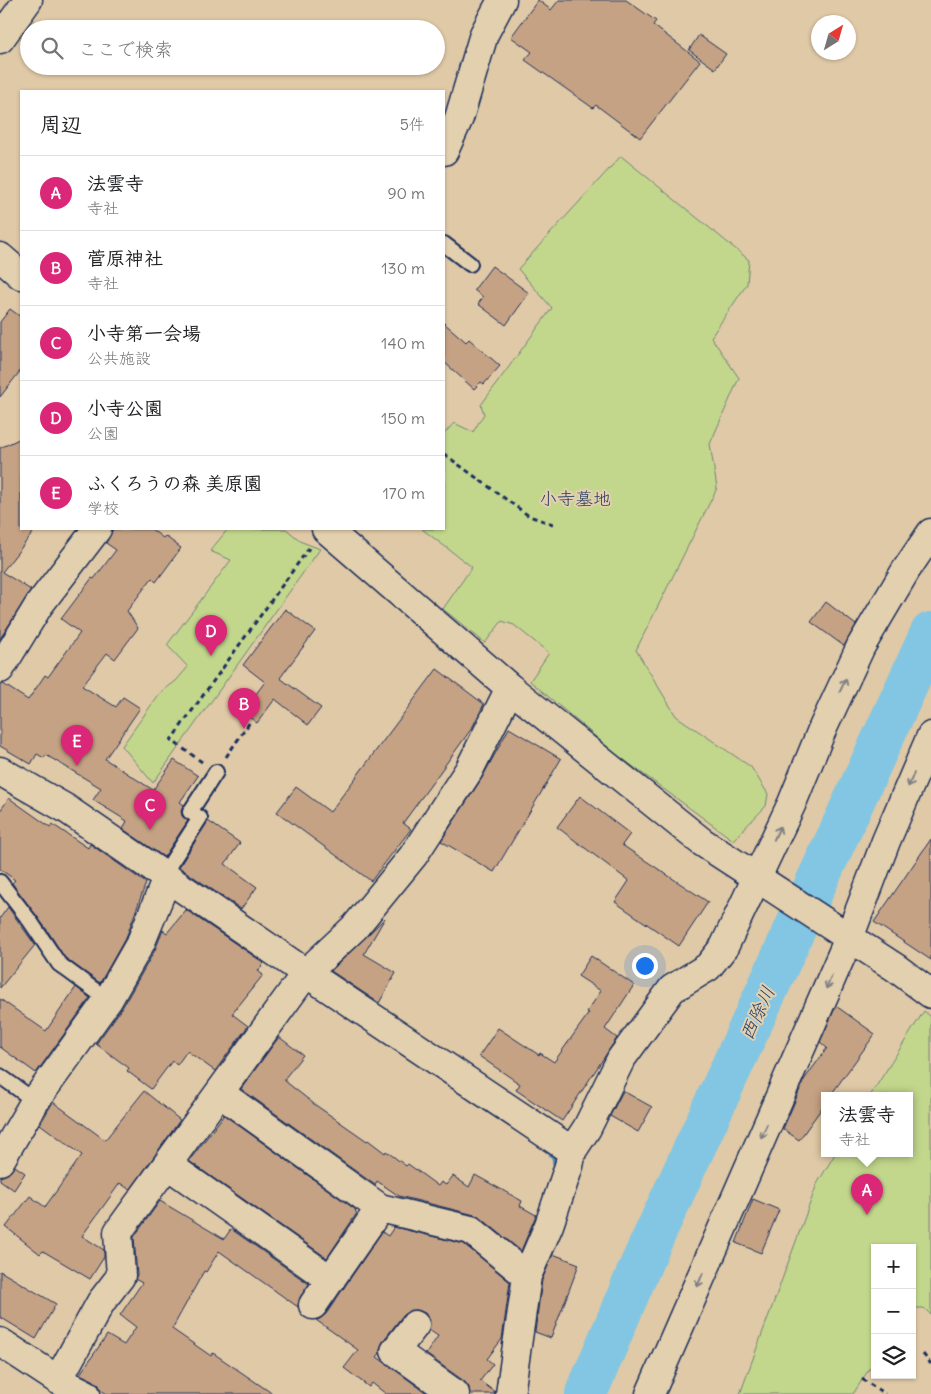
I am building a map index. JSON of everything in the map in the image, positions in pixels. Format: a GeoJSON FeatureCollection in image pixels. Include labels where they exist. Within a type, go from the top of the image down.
{"type":"FeatureCollection","features":[{"type":"Feature","properties":{"kind":"street"},"geometry":{"type":"LineString","coordinates":[[0,39],[28,0]]}},
{"type":"Feature","properties":{"kind":"street"},"geometry":{"type":"LineString","coordinates":[[445,149],[459,118],[484,34],[502,0]]}},
{"type":"Feature","properties":{"kind":"street"},"geometry":{"type":"LineString","coordinates":[[0,257],[20,274]]}},
{"type":"Feature","properties":{"kind":"street"},"geometry":{"type":"LineString","coordinates":[[0,669],[39,605],[96,530]]}},
{"type":"Feature","properties":{"kind":"street"},"geometry":{"type":"LineString","coordinates":[[510,1394],[527,1276],[549,1225],[569,1166],[572,1150],[587,1128],[621,1059],[672,989],[708,967],[767,884],[792,803],[821,732],[861,646],[906,570],[931,533]]}},
{"type":"Feature","properties":{"kind":"street"},"geometry":{"type":"LineString","coordinates":[[319,537],[702,842],[931,994]]}},
{"type":"Feature","properties":{"kind":"street"},"geometry":{"type":"LineString","coordinates":[[58,1380],[101,1302],[120,1276],[118,1232],[168,1166],[306,973],[355,927],[413,856],[469,770],[510,688]]}},
{"type":"Feature","properties":{"kind":"street"},"geometry":{"type":"LineString","coordinates":[[650,1394],[842,934],[886,840],[931,736]]}},
{"type":"Feature","properties":{"kind":"street"},"geometry":{"type":"LineString","coordinates":[[0,771],[65,808],[306,973],[572,1150]]}},
{"type":"Feature","properties":{"kind":"street"},"geometry":{"type":"LineString","coordinates":[[0,1161],[35,1101],[108,1000],[141,942],[165,877]]}},
{"type":"Feature","properties":{"kind":"street"},"geometry":{"type":"LineString","coordinates":[[220,1094],[380,1208],[471,1230],[527,1276]]}},
{"type":"Feature","properties":{"kind":"street"},"geometry":{"type":"LineString","coordinates":[[168,1166],[331,1280]]}},
{"type":"Feature","properties":{"kind":"street"},"geometry":{"type":"LineString","coordinates":[[313,1305],[380,1208]]}},
{"type":"Feature","properties":{"kind":"street"},"geometry":{"type":"LineString","coordinates":[[414,1325],[395,1351],[455,1394]]}},
{"type":"Feature","properties":{"kind":"street"},"geometry":{"type":"LineString","coordinates":[[0,1342],[58,1380],[86,1394]]}},
{"type":"Feature","properties":{"kind":"lane"},"geometry":{"type":"LineString","coordinates":[[445,245],[470,264]]}},
{"type":"Feature","properties":{"kind":"lane"},"geometry":{"type":"LineString","coordinates":[[165,877],[200,818],[190,812],[220,767]]}},
{"type":"Feature","properties":{"kind":"lane"},"geometry":{"type":"LineString","coordinates":[[0,882],[30,921],[59,964],[108,1000]]}},
{"type":"Feature","properties":{"kind":"lane"},"geometry":{"type":"LineString","coordinates":[[0,1076],[35,1101]]}},
{"type":"Feature","properties":{"kind":"path"},"geometry":{"type":"LineString","coordinates":[[445,455],[529,516],[553,524]]}},
{"type":"Feature","properties":{"kind":"path"},"geometry":{"type":"LineString","coordinates":[[250,722],[220,767],[171,740],[319,537]]}},
{"type":"Feature","properties":{"kind":"path"},"geometry":{"type":"LineString","coordinates":[[924,1354],[931,1364]]}},
{"type":"Feature","properties":{"kind":"path"},"geometry":{"type":"LineString","coordinates":[[862,1379],[885,1394]]}},
{"type":"Feature","properties":{"kind":"green space","name":"小寺墓地"},"geometry":{"type":"Polygon","coordinates":[[[621,156],[749,260],[747,284],[711,337],[739,378],[710,444],[717,488],[636,650],[676,716],[751,767],[768,794],[766,806],[733,840],[616,754],[530,681],[549,653],[514,625],[502,621],[485,643],[443,609],[472,567],[423,530],[445,530],[445,433],[454,423],[473,432],[484,414],[481,405],[552,308],[518,269],[621,156]]]}},
{"type":"Feature","properties":{"kind":"green space"},"geometry":{"type":"Polygon","coordinates":[[[227,530],[287,530],[302,542],[320,549],[153,783],[122,746],[160,693],[176,681],[188,667],[167,645],[231,560],[210,551],[227,530]]]}},
{"type":"Feature","properties":{"kind":"green space"},"geometry":{"type":"Polygon","coordinates":[[[924,1011],[931,1017],[931,1315],[924,1308],[916,1308],[916,1244],[871,1244],[871,1366],[853,1394],[740,1394],[817,1184],[833,1157],[913,1157],[913,1092],[873,1092],[924,1011]]]}},
{"type":"Feature","properties":{"kind":"building"},"geometry":{"type":"Polygon","coordinates":[[[538,0],[551,10],[559,0],[626,0],[656,21],[653,25],[700,61],[640,138],[596,105],[593,108],[525,60],[532,52],[511,37],[538,0]]]}},
{"type":"Feature","properties":{"kind":"building"},"geometry":{"type":"Polygon","coordinates":[[[699,35],[726,54],[715,69],[689,50],[699,35]]]}},
{"type":"Feature","properties":{"kind":"building"},"geometry":{"type":"Polygon","coordinates":[[[492,266],[529,293],[506,325],[478,304],[483,297],[474,290],[492,266]]]}},
{"type":"Feature","properties":{"kind":"building"},"geometry":{"type":"Polygon","coordinates":[[[10,309],[20,316],[20,371],[0,397],[0,322],[10,309]]]}},
{"type":"Feature","properties":{"kind":"building"},"geometry":{"type":"Polygon","coordinates":[[[445,324],[466,342],[469,339],[500,366],[484,384],[481,382],[474,389],[445,363],[445,324]]]}},
{"type":"Feature","properties":{"kind":"building"},"geometry":{"type":"Polygon","coordinates":[[[20,438],[20,530],[35,530],[2,572],[31,590],[0,639],[0,448],[20,438]]]}},
{"type":"Feature","properties":{"kind":"building"},"geometry":{"type":"Polygon","coordinates":[[[112,530],[152,530],[163,538],[165,536],[181,548],[156,582],[152,578],[127,611],[138,628],[115,659],[107,653],[82,686],[116,707],[123,697],[140,708],[105,759],[153,790],[174,760],[198,776],[180,802],[184,805],[181,811],[182,816],[188,821],[164,857],[123,829],[127,821],[93,800],[101,788],[46,755],[44,758],[37,754],[31,764],[0,746],[0,685],[3,684],[28,700],[45,675],[48,677],[80,633],[61,619],[116,550],[106,543],[112,530]]]}},
{"type":"Feature","properties":{"kind":"building"},"geometry":{"type":"Polygon","coordinates":[[[826,602],[856,625],[844,646],[811,622],[826,602]]]}},
{"type":"Feature","properties":{"kind":"building"},"geometry":{"type":"Polygon","coordinates":[[[285,609],[315,631],[280,678],[321,708],[308,725],[275,699],[257,723],[242,712],[265,682],[243,665],[285,609]]]}},
{"type":"Feature","properties":{"kind":"building"},"geometry":{"type":"Polygon","coordinates":[[[437,669],[484,704],[472,728],[403,823],[411,829],[371,881],[277,812],[296,787],[330,812],[437,669]]]}},
{"type":"Feature","properties":{"kind":"building"},"geometry":{"type":"Polygon","coordinates":[[[509,728],[561,759],[494,872],[441,841],[482,778],[509,728]]]}},
{"type":"Feature","properties":{"kind":"building"},"geometry":{"type":"Polygon","coordinates":[[[580,796],[630,834],[622,845],[708,902],[679,946],[615,902],[629,881],[557,827],[580,796]]]}},
{"type":"Feature","properties":{"kind":"building"},"geometry":{"type":"Polygon","coordinates":[[[9,798],[50,827],[52,824],[88,848],[90,844],[146,883],[127,935],[100,983],[65,958],[12,883],[15,880],[0,869],[0,811],[9,798]]]}},
{"type":"Feature","properties":{"kind":"building"},"geometry":{"type":"Polygon","coordinates":[[[208,821],[240,843],[225,864],[257,887],[241,909],[179,867],[208,821]]]}},
{"type":"Feature","properties":{"kind":"building"},"geometry":{"type":"Polygon","coordinates":[[[931,839],[931,960],[874,922],[931,839]]]}},
{"type":"Feature","properties":{"kind":"building"},"geometry":{"type":"Polygon","coordinates":[[[8,907],[35,945],[0,988],[0,918],[8,907]]]}},
{"type":"Feature","properties":{"kind":"building"},"geometry":{"type":"Polygon","coordinates":[[[186,910],[264,963],[258,971],[263,975],[232,1014],[248,1026],[215,1071],[187,1051],[177,1065],[172,1061],[151,1089],[127,1071],[129,1068],[96,1044],[122,1008],[155,950],[163,930],[167,933],[186,910]]]}},
{"type":"Feature","properties":{"kind":"building"},"geometry":{"type":"Polygon","coordinates":[[[385,918],[364,954],[396,973],[379,1003],[331,971],[385,918]]]}},
{"type":"Feature","properties":{"kind":"building"},"geometry":{"type":"Polygon","coordinates":[[[591,956],[634,985],[605,1029],[617,1038],[562,1121],[516,1090],[520,1084],[479,1056],[498,1028],[539,1055],[540,1053],[554,1062],[589,1013],[587,1012],[601,991],[578,976],[591,956]]]}},
{"type":"Feature","properties":{"kind":"building"},"geometry":{"type":"Polygon","coordinates":[[[76,987],[90,998],[36,1073],[0,1047],[0,999],[46,1031],[76,987]]]}},
{"type":"Feature","properties":{"kind":"building"},"geometry":{"type":"Polygon","coordinates":[[[836,1006],[875,1034],[833,1092],[821,1092],[821,1109],[799,1140],[783,1129],[804,1080],[827,1048],[820,1042],[836,1006]]]}},
{"type":"Feature","properties":{"kind":"building"},"geometry":{"type":"Polygon","coordinates":[[[279,1037],[303,1055],[285,1078],[285,1081],[367,1141],[385,1153],[386,1151],[406,1166],[408,1164],[438,1186],[441,1182],[446,1185],[453,1176],[469,1187],[475,1175],[522,1201],[520,1206],[536,1215],[521,1251],[475,1215],[399,1196],[377,1181],[375,1185],[241,1089],[279,1037]]]}},
{"type":"Feature","properties":{"kind":"building"},"geometry":{"type":"Polygon","coordinates":[[[144,1091],[180,1120],[130,1190],[120,1183],[82,1236],[104,1250],[104,1257],[90,1279],[43,1251],[40,1254],[6,1227],[30,1196],[45,1207],[82,1155],[40,1124],[53,1102],[105,1140],[144,1091]]]}},
{"type":"Feature","properties":{"kind":"building"},"geometry":{"type":"Polygon","coordinates":[[[623,1091],[652,1107],[638,1132],[610,1116],[623,1091]]]}},
{"type":"Feature","properties":{"kind":"building"},"geometry":{"type":"Polygon","coordinates":[[[224,1115],[356,1210],[357,1213],[327,1258],[189,1161],[224,1115]]]}},
{"type":"Feature","properties":{"kind":"building"},"geometry":{"type":"Polygon","coordinates":[[[15,1166],[25,1173],[14,1190],[0,1180],[0,1177],[8,1174],[15,1166]]]}},
{"type":"Feature","properties":{"kind":"building"},"geometry":{"type":"Polygon","coordinates":[[[753,1199],[779,1210],[761,1253],[736,1243],[753,1199]]]}},
{"type":"Feature","properties":{"kind":"building"},"geometry":{"type":"Polygon","coordinates":[[[160,1201],[224,1239],[231,1229],[309,1284],[300,1297],[298,1307],[219,1251],[206,1272],[204,1271],[172,1329],[211,1356],[213,1353],[273,1394],[107,1394],[93,1380],[80,1374],[107,1335],[124,1345],[136,1327],[120,1315],[142,1283],[135,1279],[137,1275],[134,1237],[160,1201]]]}},
{"type":"Feature","properties":{"kind":"building"},"geometry":{"type":"Polygon","coordinates":[[[394,1227],[464,1244],[510,1282],[502,1339],[487,1359],[493,1364],[480,1381],[495,1392],[495,1394],[470,1394],[469,1387],[464,1381],[426,1354],[438,1336],[429,1330],[430,1320],[425,1313],[418,1310],[410,1310],[403,1315],[383,1341],[377,1357],[428,1394],[386,1394],[372,1383],[369,1387],[344,1368],[358,1350],[316,1320],[326,1314],[382,1232],[388,1236],[394,1227]]]}},
{"type":"Feature","properties":{"kind":"building"},"geometry":{"type":"Polygon","coordinates":[[[553,1254],[579,1264],[551,1338],[535,1332],[542,1280],[553,1254]]]}},
{"type":"Feature","properties":{"kind":"building"},"geometry":{"type":"Polygon","coordinates":[[[0,1271],[56,1304],[36,1339],[0,1317],[0,1271]]]}},
{"type":"Feature","properties":{"kind":"waterway","name":"西除川"},"geometry":{"type":"LineString","coordinates":[[586,1394],[642,1262],[931,633]]}},
{"type":"Feature","properties":{"kind":"waterway"},"geometry":{"type":"LineString","coordinates":[[547,1148],[555,1157],[557,1172]]}},
{"type":"Feature","properties":{"kind":"place","name":"小寺公園"},"geometry":{"type":"Point","coordinates":[211,656]}},
{"type":"Feature","properties":{"kind":"place","name":"菅原神社"},"geometry":{"type":"Point","coordinates":[244,729]}},
{"type":"Feature","properties":{"kind":"place","name":"ふくろうの森 美原園"},"geometry":{"type":"Point","coordinates":[77,766]}},
{"type":"Feature","properties":{"kind":"place","name":"小寺第一会場"},"geometry":{"type":"Point","coordinates":[150,830]}},
{"type":"Feature","properties":{"kind":"place","name":"法雲寺"},"geometry":{"type":"Point","coordinates":[867,1215]}}]}
